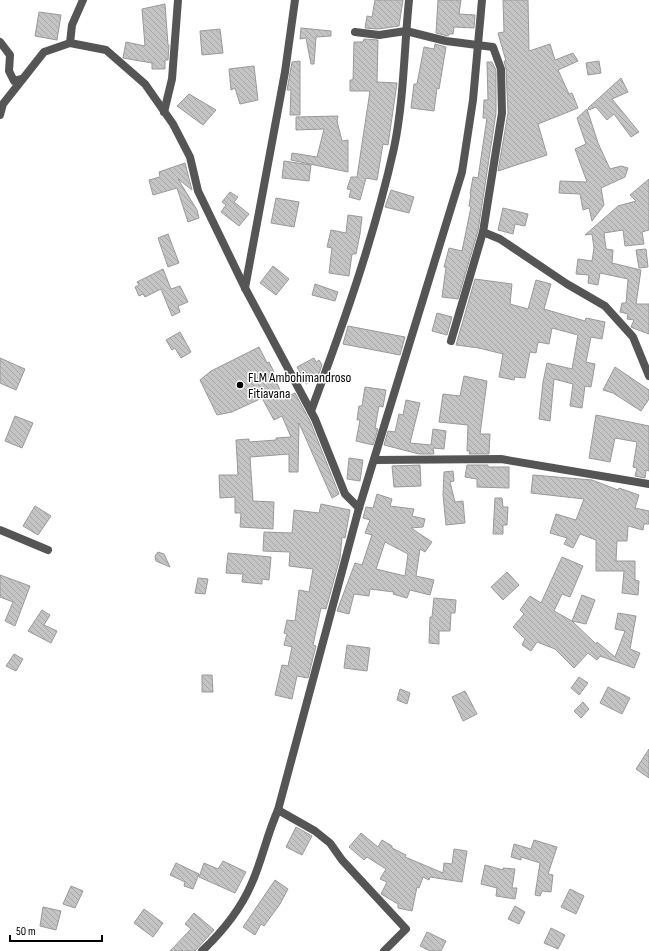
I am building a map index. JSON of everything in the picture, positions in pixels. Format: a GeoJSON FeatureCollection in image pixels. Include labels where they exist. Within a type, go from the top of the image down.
{"type":"FeatureCollection","features":[{"type":"Feature","properties":{"kind":"street"},"geometry":{"type":"LineString","coordinates":[[70,43],[72,24],[82,0]]}},
{"type":"Feature","properties":{"kind":"street"},"geometry":{"type":"LineString","coordinates":[[164,112],[172,79],[178,0]]}},
{"type":"Feature","properties":{"kind":"street"},"geometry":{"type":"LineString","coordinates":[[245,288],[284,72],[295,0]]}},
{"type":"Feature","properties":{"kind":"street"},"geometry":{"type":"LineString","coordinates":[[310,411],[362,264],[394,148],[399,117],[409,0]]}},
{"type":"Feature","properties":{"kind":"street"},"geometry":{"type":"LineString","coordinates":[[202,951],[221,933],[251,885],[271,825],[278,810],[359,508],[375,460],[462,172],[473,100],[482,0]]}},
{"type":"Feature","properties":{"kind":"street"},"geometry":{"type":"LineString","coordinates":[[355,32],[379,35],[406,31],[446,41],[479,44],[493,47],[501,69],[502,113],[483,232],[451,341]]}},
{"type":"Feature","properties":{"kind":"street"},"geometry":{"type":"LineString","coordinates":[[0,42],[10,55],[9,71],[14,81],[22,79]]}},
{"type":"Feature","properties":{"kind":"street"},"geometry":{"type":"LineString","coordinates":[[0,115],[3,104],[44,52],[70,43],[106,50],[145,84],[164,112],[190,157],[198,191],[245,288],[310,411],[345,494],[359,508]]}},
{"type":"Feature","properties":{"kind":"street"},"geometry":{"type":"LineString","coordinates":[[0,95],[3,104]]}},
{"type":"Feature","properties":{"kind":"street"},"geometry":{"type":"LineString","coordinates":[[483,232],[500,239],[567,284],[605,306],[633,337],[649,376]]}},
{"type":"Feature","properties":{"kind":"street"},"geometry":{"type":"LineString","coordinates":[[375,460],[501,459],[649,484]]}},
{"type":"Feature","properties":{"kind":"street"},"geometry":{"type":"LineString","coordinates":[[0,530],[48,550]]}},
{"type":"Feature","properties":{"kind":"street"},"geometry":{"type":"LineString","coordinates":[[278,810],[315,831],[330,843],[342,860],[406,929],[384,951]]}},
{"type":"Feature","properties":{"kind":"building"},"geometry":{"type":"Polygon","coordinates":[[[375,0],[403,0],[399,26],[378,29],[365,28],[367,16],[372,17],[375,0]]]}},
{"type":"Feature","properties":{"kind":"building"},"geometry":{"type":"Polygon","coordinates":[[[438,0],[461,0],[459,14],[475,15],[474,28],[454,27],[453,34],[449,34],[448,36],[436,33],[438,0]]]}},
{"type":"Feature","properties":{"kind":"building"},"geometry":{"type":"Polygon","coordinates":[[[503,0],[528,0],[529,51],[550,44],[555,60],[573,53],[578,61],[558,70],[569,94],[572,93],[578,108],[538,124],[547,155],[498,171],[508,113],[506,69],[504,61],[506,61],[498,33],[504,32],[503,0]]]}},
{"type":"Feature","properties":{"kind":"building"},"geometry":{"type":"Polygon","coordinates":[[[165,4],[169,45],[168,60],[165,60],[165,69],[152,69],[152,63],[123,58],[126,42],[145,46],[142,9],[165,4]]]}},
{"type":"Feature","properties":{"kind":"building"},"geometry":{"type":"Polygon","coordinates":[[[39,12],[61,15],[57,40],[35,36],[39,12]]]}},
{"type":"Feature","properties":{"kind":"building"},"geometry":{"type":"Polygon","coordinates":[[[301,28],[331,31],[331,36],[316,37],[314,64],[311,64],[306,38],[300,39],[301,28]]]}},
{"type":"Feature","properties":{"kind":"building"},"geometry":{"type":"Polygon","coordinates":[[[220,29],[223,53],[202,55],[200,31],[220,29]]]}},
{"type":"Feature","properties":{"kind":"building"},"geometry":{"type":"Polygon","coordinates":[[[364,39],[378,40],[377,82],[397,83],[388,145],[383,144],[377,180],[366,178],[360,200],[349,197],[351,190],[347,189],[351,177],[357,177],[370,91],[350,91],[350,80],[353,80],[354,42],[363,42],[364,39]]]}},
{"type":"Feature","properties":{"kind":"building"},"geometry":{"type":"Polygon","coordinates":[[[435,44],[446,47],[439,89],[437,88],[434,111],[411,108],[414,84],[417,84],[424,47],[434,49],[435,44]]]}},
{"type":"Feature","properties":{"kind":"building"},"geometry":{"type":"Polygon","coordinates":[[[300,61],[300,115],[290,115],[291,90],[287,90],[292,62],[300,61]]]}},
{"type":"Feature","properties":{"kind":"building"},"geometry":{"type":"Polygon","coordinates":[[[599,61],[601,73],[588,75],[586,63],[599,61]]]}},
{"type":"Feature","properties":{"kind":"building"},"geometry":{"type":"Polygon","coordinates":[[[487,62],[492,62],[496,70],[496,113],[478,231],[458,299],[442,297],[446,267],[444,267],[449,248],[462,251],[471,207],[469,206],[473,177],[478,178],[487,118],[483,118],[484,100],[488,100],[487,62]]]}},
{"type":"Feature","properties":{"kind":"building"},"geometry":{"type":"Polygon","coordinates":[[[254,66],[258,100],[240,104],[235,88],[231,90],[229,69],[254,66]]]}},
{"type":"Feature","properties":{"kind":"building"},"geometry":{"type":"Polygon","coordinates":[[[621,78],[628,92],[612,99],[639,132],[631,137],[614,114],[607,120],[596,107],[589,110],[588,108],[621,78]]]}},
{"type":"Feature","properties":{"kind":"building"},"geometry":{"type":"Polygon","coordinates":[[[189,94],[216,110],[203,125],[177,106],[189,94]]]}},
{"type":"Feature","properties":{"kind":"building"},"geometry":{"type":"Polygon","coordinates":[[[587,109],[598,143],[610,169],[621,166],[628,168],[625,177],[601,188],[604,205],[592,221],[589,208],[583,210],[580,194],[559,193],[560,181],[587,182],[575,149],[586,144],[577,118],[587,109]]]}},
{"type":"Feature","properties":{"kind":"building"},"geometry":{"type":"Polygon","coordinates":[[[338,116],[337,121],[342,141],[348,140],[348,172],[291,160],[292,153],[317,157],[324,129],[296,130],[296,117],[338,116]]]}},
{"type":"Feature","properties":{"kind":"building"},"geometry":{"type":"Polygon","coordinates":[[[284,161],[311,165],[309,181],[282,178],[284,161]]]}},
{"type":"Feature","properties":{"kind":"building"},"geometry":{"type":"Polygon","coordinates":[[[185,163],[192,190],[178,179],[197,210],[199,218],[188,222],[177,188],[153,195],[149,180],[160,177],[159,172],[185,163]]]}},
{"type":"Feature","properties":{"kind":"building"},"geometry":{"type":"Polygon","coordinates":[[[649,179],[649,230],[642,232],[644,244],[625,246],[623,230],[604,233],[606,249],[613,250],[612,263],[641,270],[636,304],[649,304],[649,334],[631,327],[634,320],[627,319],[628,314],[620,312],[622,303],[626,303],[628,279],[600,273],[598,285],[588,283],[589,275],[576,274],[578,259],[592,261],[594,248],[592,234],[585,235],[618,206],[636,201],[630,195],[649,179]]]}},
{"type":"Feature","properties":{"kind":"building"},"geometry":{"type":"Polygon","coordinates":[[[391,190],[414,197],[409,213],[385,207],[391,190]]]}},
{"type":"Feature","properties":{"kind":"building"},"geometry":{"type":"Polygon","coordinates":[[[230,192],[238,197],[234,202],[249,214],[239,226],[221,212],[226,205],[222,202],[230,192]]]}},
{"type":"Feature","properties":{"kind":"building"},"geometry":{"type":"Polygon","coordinates":[[[276,198],[299,202],[294,227],[271,223],[276,198]]]}},
{"type":"Feature","properties":{"kind":"building"},"geometry":{"type":"Polygon","coordinates":[[[503,208],[528,214],[525,226],[515,224],[513,234],[498,230],[503,208]]]}},
{"type":"Feature","properties":{"kind":"building"},"geometry":{"type":"Polygon","coordinates":[[[348,215],[362,217],[356,254],[352,254],[349,276],[329,273],[332,248],[327,247],[331,230],[346,233],[348,215]]]}},
{"type":"Feature","properties":{"kind":"building"},"geometry":{"type":"Polygon","coordinates":[[[168,234],[179,263],[168,267],[158,238],[168,234]]]}},
{"type":"Feature","properties":{"kind":"building"},"geometry":{"type":"Polygon","coordinates":[[[646,249],[648,267],[639,268],[636,250],[646,249]]]}},
{"type":"Feature","properties":{"kind":"building"},"geometry":{"type":"Polygon","coordinates":[[[273,266],[289,279],[276,295],[260,283],[273,266]]]}},
{"type":"Feature","properties":{"kind":"building"},"geometry":{"type":"Polygon","coordinates":[[[163,269],[171,289],[180,286],[188,302],[178,306],[180,312],[172,316],[161,289],[145,297],[143,294],[139,296],[135,287],[139,285],[137,282],[163,269]]]}},
{"type":"Feature","properties":{"kind":"building"},"geometry":{"type":"Polygon","coordinates":[[[475,279],[512,284],[510,304],[528,309],[536,280],[551,284],[544,309],[585,321],[586,318],[605,322],[602,339],[591,337],[586,362],[595,364],[591,387],[585,386],[582,408],[570,406],[573,384],[554,379],[550,421],[539,419],[543,382],[547,363],[572,369],[578,335],[552,328],[549,344],[538,342],[536,353],[530,352],[525,378],[515,377],[514,380],[499,377],[503,354],[479,348],[456,345],[475,279]]]}},
{"type":"Feature","properties":{"kind":"building"},"geometry":{"type":"Polygon","coordinates":[[[315,284],[338,292],[335,301],[312,295],[315,284]]]}},
{"type":"Feature","properties":{"kind":"building"},"geometry":{"type":"Polygon","coordinates":[[[437,313],[452,317],[447,335],[432,331],[437,313]]]}},
{"type":"Feature","properties":{"kind":"building"},"geometry":{"type":"Polygon","coordinates":[[[348,326],[405,337],[400,355],[343,344],[348,326]]]}},
{"type":"Feature","properties":{"kind":"building"},"geometry":{"type":"Polygon","coordinates":[[[180,332],[191,352],[181,358],[175,348],[172,350],[166,340],[180,332]]]}},
{"type":"Feature","properties":{"kind":"building"},"geometry":{"type":"Polygon","coordinates":[[[259,347],[267,363],[269,362],[274,372],[272,373],[284,398],[295,393],[310,421],[339,494],[332,498],[299,423],[298,472],[289,472],[289,454],[250,457],[253,501],[274,502],[273,529],[240,527],[241,513],[235,513],[235,497],[220,498],[219,475],[238,475],[236,440],[249,439],[249,442],[276,440],[276,438],[291,437],[282,416],[274,420],[262,398],[232,412],[217,415],[200,380],[211,371],[259,347]]]}},
{"type":"Feature","properties":{"kind":"building"},"geometry":{"type":"Polygon","coordinates":[[[0,358],[25,369],[16,390],[0,383],[0,358]]]}},
{"type":"Feature","properties":{"kind":"building"},"geometry":{"type":"Polygon","coordinates":[[[314,358],[316,362],[319,360],[322,365],[317,379],[306,384],[297,367],[314,358]]]}},
{"type":"Feature","properties":{"kind":"building"},"geometry":{"type":"Polygon","coordinates":[[[615,367],[649,390],[649,399],[641,411],[613,393],[603,390],[615,367]]]}},
{"type":"Feature","properties":{"kind":"building"},"geometry":{"type":"Polygon","coordinates":[[[464,376],[487,381],[480,434],[490,434],[489,454],[469,454],[470,451],[467,451],[468,425],[439,422],[443,394],[460,396],[464,376]]]}},
{"type":"Feature","properties":{"kind":"building"},"geometry":{"type":"Polygon","coordinates":[[[365,387],[386,390],[383,407],[379,406],[375,428],[378,429],[373,445],[356,441],[360,420],[357,420],[359,406],[362,406],[365,387]]]}},
{"type":"Feature","properties":{"kind":"building"},"geometry":{"type":"Polygon","coordinates":[[[406,400],[420,403],[410,443],[431,445],[433,429],[446,431],[444,449],[433,448],[434,454],[419,454],[384,445],[388,431],[395,432],[399,414],[403,415],[406,400]]]}},
{"type":"Feature","properties":{"kind":"building"},"geometry":{"type":"Polygon","coordinates":[[[596,415],[649,426],[649,471],[646,470],[645,478],[635,476],[637,468],[633,467],[637,442],[615,438],[610,462],[589,458],[596,415]]]}},
{"type":"Feature","properties":{"kind":"building"},"geometry":{"type":"Polygon","coordinates":[[[15,416],[33,423],[22,448],[5,441],[15,416]]]}},
{"type":"Feature","properties":{"kind":"building"},"geometry":{"type":"Polygon","coordinates":[[[349,458],[363,460],[360,481],[347,479],[349,458]]]}},
{"type":"Feature","properties":{"kind":"building"},"geometry":{"type":"Polygon","coordinates":[[[420,465],[421,486],[394,487],[392,466],[420,465]]]}},
{"type":"Feature","properties":{"kind":"building"},"geometry":{"type":"Polygon","coordinates":[[[467,465],[509,467],[509,488],[477,487],[477,479],[465,477],[467,465]]]}},
{"type":"Feature","properties":{"kind":"building"},"geometry":{"type":"Polygon","coordinates":[[[453,471],[454,481],[450,482],[455,502],[463,501],[465,523],[446,525],[443,495],[444,472],[453,471]]]}},
{"type":"Feature","properties":{"kind":"building"},"geometry":{"type":"Polygon","coordinates":[[[533,475],[592,480],[618,490],[619,488],[639,495],[635,508],[649,511],[649,524],[644,524],[643,530],[628,526],[627,541],[617,541],[616,561],[635,561],[635,580],[639,581],[638,595],[622,593],[624,571],[596,571],[596,540],[580,534],[573,548],[564,544],[567,538],[550,533],[556,514],[576,520],[584,499],[531,493],[533,475]]]}},
{"type":"Feature","properties":{"kind":"building"},"geometry":{"type":"Polygon","coordinates":[[[377,494],[392,499],[390,506],[414,509],[412,516],[425,519],[423,527],[411,528],[432,542],[425,552],[420,549],[416,576],[434,580],[430,595],[410,590],[407,598],[393,594],[394,592],[370,589],[369,596],[354,594],[349,614],[337,611],[355,563],[362,565],[372,535],[365,533],[370,520],[363,518],[366,507],[373,508],[377,494]],[[385,542],[376,569],[405,576],[408,554],[385,542]]]}},
{"type":"Feature","properties":{"kind":"building"},"geometry":{"type":"Polygon","coordinates":[[[495,498],[502,498],[503,507],[508,507],[507,525],[503,525],[503,534],[493,534],[495,498]]]}},
{"type":"Feature","properties":{"kind":"building"},"geometry":{"type":"Polygon","coordinates":[[[321,504],[350,510],[345,538],[342,537],[340,558],[326,609],[321,608],[313,645],[316,646],[308,678],[297,676],[292,699],[275,695],[282,665],[288,666],[292,647],[284,645],[287,634],[284,633],[287,620],[295,621],[299,590],[309,592],[313,569],[289,566],[290,552],[263,551],[264,532],[292,533],[294,510],[319,513],[321,504]]]}},
{"type":"Feature","properties":{"kind":"building"},"geometry":{"type":"Polygon","coordinates":[[[35,506],[51,516],[38,535],[23,526],[35,506]]]}},
{"type":"Feature","properties":{"kind":"building"},"geometry":{"type":"Polygon","coordinates":[[[158,552],[164,554],[170,567],[156,561],[155,556],[158,552]]]}},
{"type":"Feature","properties":{"kind":"building"},"geometry":{"type":"Polygon","coordinates":[[[228,553],[271,557],[269,580],[262,579],[262,584],[242,582],[243,574],[226,573],[228,553]]]}},
{"type":"Feature","properties":{"kind":"building"},"geometry":{"type":"Polygon","coordinates":[[[562,557],[583,566],[570,597],[562,594],[554,611],[572,621],[596,644],[597,642],[615,657],[625,631],[615,629],[618,613],[636,616],[630,649],[640,653],[634,668],[600,656],[597,660],[588,653],[574,668],[555,649],[537,642],[531,651],[522,645],[525,639],[513,627],[524,614],[520,610],[530,596],[541,603],[562,557]]]}},
{"type":"Feature","properties":{"kind":"building"},"geometry":{"type":"Polygon","coordinates":[[[507,572],[519,585],[503,600],[491,587],[507,572]]]}},
{"type":"Feature","properties":{"kind":"building"},"geometry":{"type":"Polygon","coordinates":[[[0,575],[30,586],[15,626],[5,621],[13,602],[0,597],[0,575]]]}},
{"type":"Feature","properties":{"kind":"building"},"geometry":{"type":"Polygon","coordinates":[[[198,578],[208,579],[205,594],[195,593],[198,578]]]}},
{"type":"Feature","properties":{"kind":"building"},"geometry":{"type":"Polygon","coordinates":[[[582,595],[595,600],[586,624],[572,621],[582,595]]]}},
{"type":"Feature","properties":{"kind":"building"},"geometry":{"type":"Polygon","coordinates":[[[434,598],[456,600],[455,613],[451,613],[450,631],[439,631],[439,644],[429,643],[430,617],[432,617],[434,598]]]}},
{"type":"Feature","properties":{"kind":"building"},"geometry":{"type":"Polygon","coordinates":[[[42,610],[50,615],[44,625],[57,631],[51,643],[28,631],[42,610]]]}},
{"type":"Feature","properties":{"kind":"building"},"geometry":{"type":"Polygon","coordinates":[[[347,645],[370,648],[367,671],[344,668],[347,645]]]}},
{"type":"Feature","properties":{"kind":"building"},"geometry":{"type":"Polygon","coordinates":[[[14,654],[23,659],[16,671],[6,666],[14,654]]]}},
{"type":"Feature","properties":{"kind":"building"},"geometry":{"type":"Polygon","coordinates":[[[202,675],[212,675],[213,692],[202,692],[202,675]]]}},
{"type":"Feature","properties":{"kind":"building"},"geometry":{"type":"Polygon","coordinates":[[[579,677],[588,683],[579,695],[571,688],[579,677]]]}},
{"type":"Feature","properties":{"kind":"building"},"geometry":{"type":"Polygon","coordinates":[[[608,687],[630,698],[622,714],[600,703],[608,687]]]}},
{"type":"Feature","properties":{"kind":"building"},"geometry":{"type":"Polygon","coordinates":[[[400,689],[410,693],[407,704],[397,700],[400,689]]]}},
{"type":"Feature","properties":{"kind":"building"},"geometry":{"type":"Polygon","coordinates":[[[465,691],[477,714],[463,721],[452,697],[465,691]]]}},
{"type":"Feature","properties":{"kind":"building"},"geometry":{"type":"Polygon","coordinates":[[[583,702],[589,709],[581,718],[574,711],[583,702]]]}},
{"type":"Feature","properties":{"kind":"building"},"geometry":{"type":"Polygon","coordinates":[[[649,749],[649,778],[636,769],[649,749]]]}},
{"type":"Feature","properties":{"kind":"building"},"geometry":{"type":"Polygon","coordinates":[[[296,827],[312,836],[302,855],[286,847],[296,827]]]}},
{"type":"Feature","properties":{"kind":"building"},"geometry":{"type":"Polygon","coordinates":[[[361,833],[378,847],[382,840],[392,846],[392,848],[406,855],[405,857],[443,873],[444,863],[452,864],[454,849],[467,851],[462,882],[430,877],[429,880],[423,877],[419,888],[417,887],[412,911],[398,908],[398,904],[381,894],[387,882],[380,879],[386,869],[367,857],[364,860],[349,847],[361,833]]]}},
{"type":"Feature","properties":{"kind":"building"},"geometry":{"type":"Polygon","coordinates":[[[534,840],[557,847],[548,874],[553,875],[551,892],[542,891],[540,896],[535,895],[540,863],[521,857],[521,860],[511,857],[514,844],[531,849],[534,840]]]}},
{"type":"Feature","properties":{"kind":"building"},"geometry":{"type":"Polygon","coordinates":[[[223,861],[246,872],[235,893],[199,877],[204,863],[218,869],[223,861]]]}},
{"type":"Feature","properties":{"kind":"building"},"geometry":{"type":"Polygon","coordinates":[[[176,863],[199,874],[193,889],[184,886],[185,882],[170,875],[176,863]]]}},
{"type":"Feature","properties":{"kind":"building"},"geometry":{"type":"Polygon","coordinates":[[[485,865],[503,870],[503,868],[515,869],[512,888],[517,888],[515,899],[496,896],[497,888],[481,884],[485,865]]]}},
{"type":"Feature","properties":{"kind":"building"},"geometry":{"type":"Polygon","coordinates":[[[275,880],[288,889],[280,904],[264,926],[261,924],[255,935],[243,927],[275,880]]]}},
{"type":"Feature","properties":{"kind":"building"},"geometry":{"type":"Polygon","coordinates":[[[71,886],[83,891],[75,908],[63,904],[71,886]]]}},
{"type":"Feature","properties":{"kind":"building"},"geometry":{"type":"Polygon","coordinates":[[[570,889],[584,896],[576,914],[561,907],[570,889]]]}},
{"type":"Feature","properties":{"kind":"building"},"geometry":{"type":"Polygon","coordinates":[[[515,906],[525,912],[519,924],[508,919],[515,906]]]}},
{"type":"Feature","properties":{"kind":"building"},"geometry":{"type":"Polygon","coordinates":[[[43,907],[61,911],[56,930],[40,926],[43,907]]]}},
{"type":"Feature","properties":{"kind":"building"},"geometry":{"type":"Polygon","coordinates":[[[144,909],[163,923],[153,937],[134,923],[144,909]]]}},
{"type":"Feature","properties":{"kind":"building"},"geometry":{"type":"Polygon","coordinates":[[[194,913],[214,930],[195,951],[170,951],[191,929],[185,924],[194,913]]]}},
{"type":"Feature","properties":{"kind":"building"},"geometry":{"type":"Polygon","coordinates":[[[551,928],[565,935],[558,949],[544,943],[551,928]]]}},
{"type":"Feature","properties":{"kind":"building"},"geometry":{"type":"Polygon","coordinates":[[[427,932],[446,941],[441,951],[430,951],[420,946],[427,932]]]}},
{"type":"Feature","properties":{"kind":"place","name":"FLM Ambohimandroso Fitiavana"},"geometry":{"type":"Point","coordinates":[240,385]}}]}
